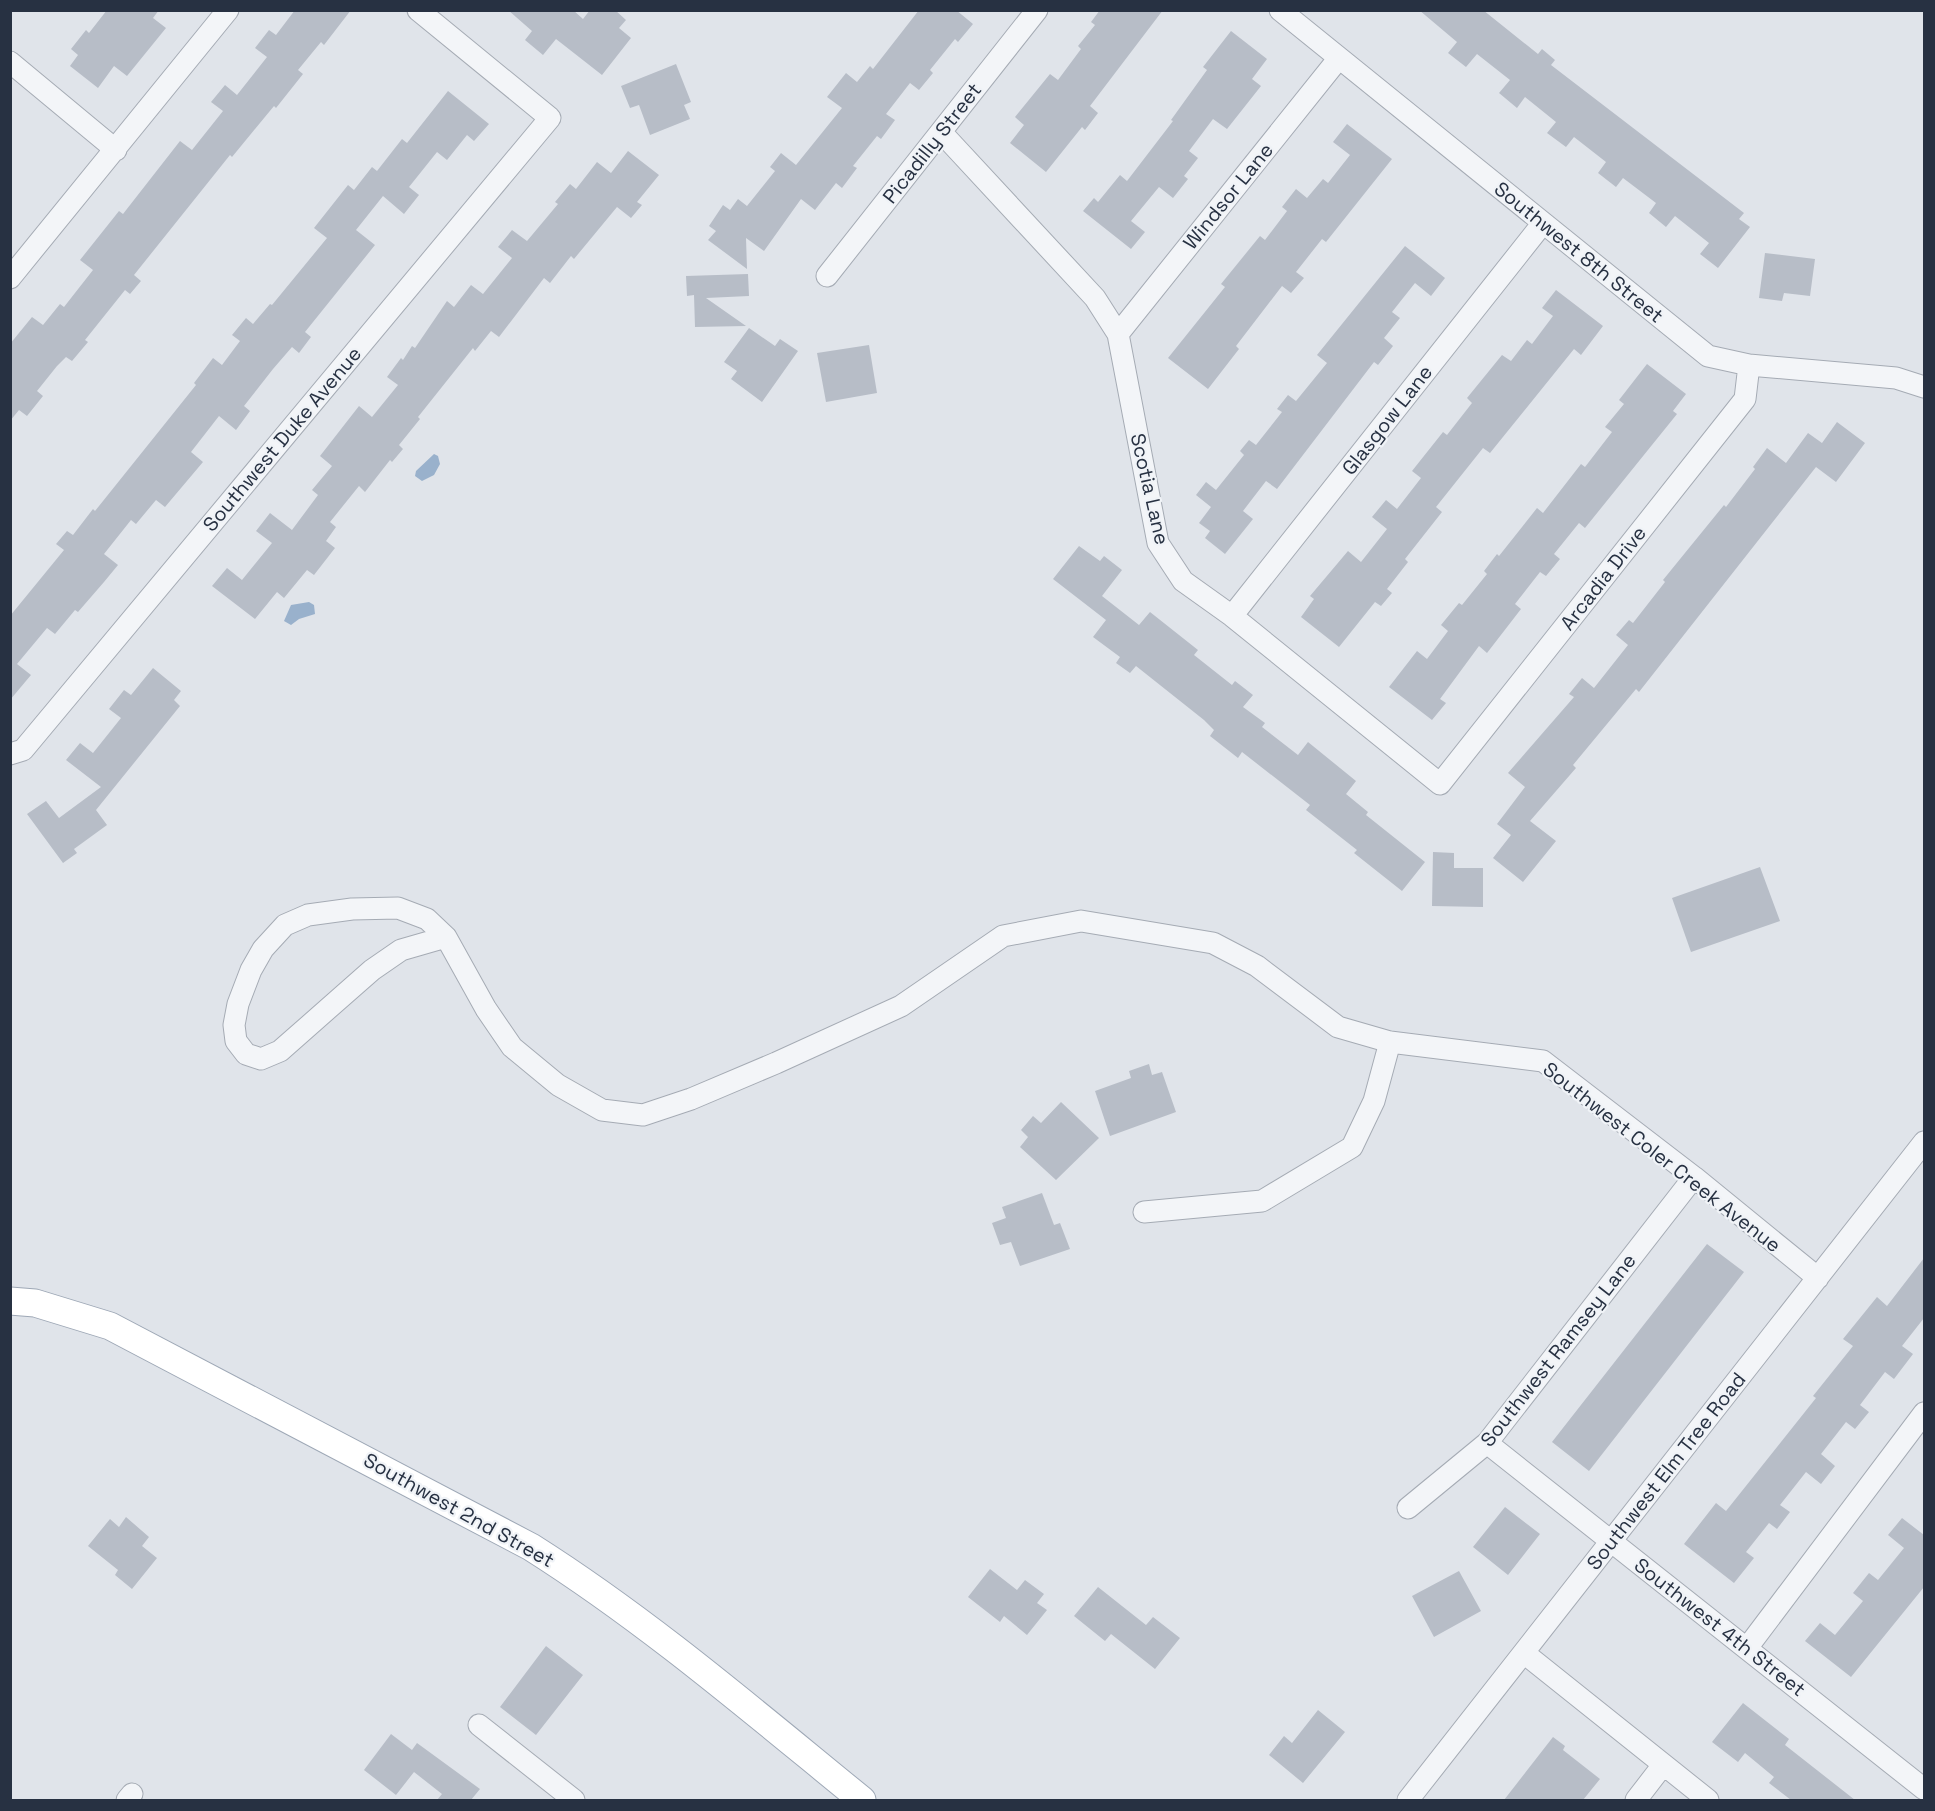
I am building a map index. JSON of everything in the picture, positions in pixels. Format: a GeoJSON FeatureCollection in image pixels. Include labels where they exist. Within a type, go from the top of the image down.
{"type":"FeatureCollection","features":[{"type":"Feature","properties":{"kind":"main road","name":"Southwest 2nd Street"},"geometry":{"type":"LineString","coordinates":[[10,1301],[35,1303],[110,1326],[531,1547],[575,1575],[672,1648],[862,1800]]}},
{"type":"Feature","properties":{"kind":"street"},"geometry":{"type":"LineString","coordinates":[[10,278],[228,10]]}},
{"type":"Feature","properties":{"kind":"street","name":"Southwest Duke Avenue"},"geometry":{"type":"LineString","coordinates":[[10,754],[23,750],[550,118],[418,10]]}},
{"type":"Feature","properties":{"kind":"street","name":"Picadilly Street"},"geometry":{"type":"LineString","coordinates":[[827,276],[1037,10]]}},
{"type":"Feature","properties":{"kind":"street","name":"Southwest 8th Street"},"geometry":{"type":"LineString","coordinates":[[1280,10],[1708,356],[1749,365],[1896,378],[1924,387]]}},
{"type":"Feature","properties":{"kind":"street","name":"Windsor Lane"},"geometry":{"type":"LineString","coordinates":[[1118,334],[1339,58]]}},
{"type":"Feature","properties":{"kind":"street"},"geometry":{"type":"LineString","coordinates":[[10,62],[116,150]]}},
{"type":"Feature","properties":{"kind":"street","name":"Scotia Lane"},"geometry":{"type":"LineString","coordinates":[[941,132],[1095,298],[1118,334],[1158,543],[1183,581],[1232,616],[1440,784]]}},
{"type":"Feature","properties":{"kind":"street","name":"Glasgow Lane"},"geometry":{"type":"LineString","coordinates":[[1232,616],[1543,223]]}},
{"type":"Feature","properties":{"kind":"street","name":"Arcadia Drive"},"geometry":{"type":"LineString","coordinates":[[1440,784],[1745,399],[1749,365]]}},
{"type":"Feature","properties":{"kind":"street"},"geometry":{"type":"LineString","coordinates":[[398,908],[427,919],[446,937],[401,950],[372,970],[280,1051],[261,1059],[246,1054],[236,1041],[234,1025],[238,1004],[251,970],[263,949],[285,925],[308,915],[352,909],[398,908]]}},
{"type":"Feature","properties":{"kind":"street","name":"Southwest Coler Creek Avenue"},"geometry":{"type":"LineString","coordinates":[[446,937],[486,1009],[512,1047],[558,1085],[602,1110],[643,1115],[691,1099],[901,1006],[1003,936],[1081,921],[1213,943],[1257,966],[1338,1027],[1390,1042],[1543,1061],[1694,1177],[1818,1278]]}},
{"type":"Feature","properties":{"kind":"street"},"geometry":{"type":"LineString","coordinates":[[1144,1212],[1262,1201],[1352,1147],[1374,1101],[1390,1042]]}},
{"type":"Feature","properties":{"kind":"street","name":"Southwest Elm Tree Road"},"geometry":{"type":"LineString","coordinates":[[1408,1800],[1924,1142]]}},
{"type":"Feature","properties":{"kind":"street","name":"Southwest Ramsey Lane"},"geometry":{"type":"LineString","coordinates":[[1408,1508],[1487,1443],[1694,1177]]}},
{"type":"Feature","properties":{"kind":"street"},"geometry":{"type":"LineString","coordinates":[[1747,1648],[1924,1413]]}},
{"type":"Feature","properties":{"kind":"street","name":"Southwest 4th Street"},"geometry":{"type":"LineString","coordinates":[[1487,1443],[1924,1789]]}},
{"type":"Feature","properties":{"kind":"street"},"geometry":{"type":"LineString","coordinates":[[1524,1653],[1708,1800]]}},
{"type":"Feature","properties":{"kind":"street"},"geometry":{"type":"LineString","coordinates":[[479,1725],[574,1800]]}},
{"type":"Feature","properties":{"kind":"street"},"geometry":{"type":"LineString","coordinates":[[1636,1800],[1663,1765]]}},
{"type":"Feature","properties":{"kind":"water"},"geometry":{"type":"Polygon","coordinates":[[[434,454],[438,456],[440,464],[434,475],[422,481],[415,476],[416,471],[434,454]]]}},
{"type":"Feature","properties":{"kind":"water"},"geometry":{"type":"Polygon","coordinates":[[[309,602],[314,605],[315,614],[299,619],[291,625],[284,621],[291,605],[309,602]]]}},
{"type":"Feature","properties":{"kind":"building"},"geometry":{"type":"Polygon","coordinates":[[[107,10],[159,10],[153,18],[166,28],[127,76],[114,66],[98,88],[70,66],[78,55],[71,49],[86,30],[89,33],[107,10]]]}},
{"type":"Feature","properties":{"kind":"building"},"geometry":{"type":"Polygon","coordinates":[[[295,10],[351,10],[324,45],[321,42],[298,70],[303,74],[276,108],[274,106],[232,157],[230,155],[134,275],[141,281],[130,294],[125,290],[85,340],[88,342],[72,361],[66,357],[57,366],[37,391],[43,396],[27,416],[19,410],[10,421],[10,344],[32,317],[43,325],[60,304],[64,307],[93,270],[80,260],[119,211],[123,214],[180,141],[192,150],[223,111],[211,102],[225,85],[237,95],[267,57],[255,48],[269,30],[276,35],[295,10]]]}},
{"type":"Feature","properties":{"kind":"building"},"geometry":{"type":"Polygon","coordinates":[[[508,10],[573,10],[583,19],[590,10],[615,10],[626,20],[619,28],[631,38],[602,75],[556,39],[543,55],[525,40],[532,31],[508,10]]]}},
{"type":"Feature","properties":{"kind":"building"},"geometry":{"type":"Polygon","coordinates":[[[919,10],[956,10],[973,24],[958,42],[955,39],[930,70],[933,73],[919,90],[910,83],[886,114],[895,120],[881,139],[877,136],[853,166],[857,168],[842,188],[836,183],[815,210],[801,199],[764,251],[746,238],[747,269],[708,240],[716,231],[709,226],[723,205],[730,210],[738,199],[747,206],[775,171],[770,167],[781,153],[796,165],[842,108],[827,97],[846,73],[857,82],[870,66],[873,69],[919,10]]]}},
{"type":"Feature","properties":{"kind":"building"},"geometry":{"type":"Polygon","coordinates":[[[1100,10],[1163,10],[1090,106],[1098,113],[1085,130],[1082,127],[1046,172],[1010,143],[1024,125],[1015,117],[1050,74],[1058,80],[1081,49],[1078,46],[1095,25],[1091,22],[1100,10]]]}},
{"type":"Feature","properties":{"kind":"building"},"geometry":{"type":"Polygon","coordinates":[[[1419,10],[1483,10],[1538,54],[1542,49],[1555,60],[1551,65],[1744,213],[1739,219],[1750,227],[1718,268],[1700,254],[1709,243],[1675,216],[1666,227],[1649,213],[1656,203],[1623,178],[1616,187],[1598,173],[1606,162],[1574,137],[1566,147],[1547,133],[1556,122],[1525,97],[1517,108],[1499,93],[1510,80],[1477,54],[1466,67],[1448,53],[1457,42],[1419,10]]]}},
{"type":"Feature","properties":{"kind":"building"},"geometry":{"type":"Polygon","coordinates":[[[1231,31],[1267,59],[1252,79],[1261,86],[1227,129],[1213,119],[1189,151],[1198,158],[1184,176],[1188,179],[1173,198],[1159,187],[1131,221],[1145,232],[1131,249],[1083,211],[1094,198],[1098,202],[1120,175],[1127,181],[1173,121],[1171,120],[1207,70],[1203,67],[1231,31]]]}},
{"type":"Feature","properties":{"kind":"building"},"geometry":{"type":"Polygon","coordinates":[[[676,64],[691,102],[684,105],[690,119],[650,135],[639,105],[630,108],[621,86],[676,64]]]}},
{"type":"Feature","properties":{"kind":"building"},"geometry":{"type":"Polygon","coordinates":[[[448,91],[489,124],[474,141],[467,135],[447,160],[437,152],[409,187],[419,195],[404,214],[383,196],[356,230],[375,245],[305,332],[311,337],[299,353],[292,347],[273,369],[244,406],[250,411],[236,430],[219,416],[191,452],[203,462],[165,507],[156,500],[136,524],[131,520],[104,554],[118,565],[78,612],[75,610],[55,634],[47,628],[17,664],[31,675],[10,700],[10,616],[64,550],[56,544],[67,531],[73,535],[93,509],[95,511],[196,385],[194,383],[213,358],[222,365],[240,341],[232,335],[246,318],[253,324],[270,304],[272,305],[327,238],[314,228],[348,185],[354,190],[372,167],[377,171],[402,139],[407,143],[448,91]]]}},
{"type":"Feature","properties":{"kind":"building"},"geometry":{"type":"Polygon","coordinates":[[[1347,124],[1392,159],[1326,242],[1322,239],[1296,272],[1304,278],[1291,293],[1282,286],[1236,346],[1239,349],[1208,389],[1168,358],[1225,287],[1221,284],[1260,236],[1265,240],[1287,211],[1282,207],[1296,189],[1307,198],[1323,179],[1328,183],[1350,155],[1333,142],[1347,124]]]}},
{"type":"Feature","properties":{"kind":"building"},"geometry":{"type":"Polygon","coordinates":[[[628,151],[659,175],[637,202],[642,205],[631,218],[617,207],[574,259],[571,256],[550,283],[544,278],[499,337],[491,331],[475,351],[473,348],[418,417],[420,419],[399,445],[403,449],[392,462],[390,460],[365,492],[359,486],[330,522],[336,527],[326,541],[335,548],[314,575],[307,570],[284,598],[277,592],[255,619],[212,586],[227,568],[242,580],[272,543],[256,531],[270,513],[292,530],[318,495],[312,490],[332,466],[320,456],[359,406],[372,417],[398,385],[387,377],[412,346],[415,348],[447,301],[454,307],[471,285],[483,294],[512,258],[498,247],[512,230],[527,241],[558,204],[555,202],[570,184],[576,189],[597,162],[611,173],[628,151]]]}},
{"type":"Feature","properties":{"kind":"building"},"geometry":{"type":"Polygon","coordinates":[[[1405,246],[1445,278],[1431,296],[1415,283],[1392,312],[1400,318],[1384,338],[1393,346],[1378,365],[1374,362],[1277,489],[1266,481],[1243,511],[1253,519],[1225,554],[1205,538],[1210,531],[1199,523],[1211,507],[1196,495],[1206,482],[1216,490],[1244,455],[1240,451],[1249,440],[1256,445],[1282,412],[1277,409],[1288,395],[1296,401],[1327,363],[1317,355],[1405,246]]]}},
{"type":"Feature","properties":{"kind":"building"},"geometry":{"type":"Polygon","coordinates":[[[1765,253],[1815,259],[1810,296],[1784,293],[1782,301],[1759,298],[1765,253]]]}},
{"type":"Feature","properties":{"kind":"building"},"geometry":{"type":"Polygon","coordinates":[[[748,274],[749,296],[706,298],[746,326],[695,327],[694,295],[687,296],[686,276],[748,274]]]}},
{"type":"Feature","properties":{"kind":"building"},"geometry":{"type":"Polygon","coordinates":[[[1556,290],[1603,326],[1581,355],[1574,349],[1490,453],[1483,448],[1436,507],[1442,512],[1405,559],[1408,562],[1387,589],[1392,593],[1381,606],[1375,602],[1339,647],[1301,617],[1314,599],[1310,596],[1348,551],[1361,562],[1387,529],[1372,517],[1386,500],[1397,509],[1421,478],[1412,471],[1443,432],[1447,435],[1472,403],[1467,398],[1502,355],[1511,361],[1527,340],[1532,344],[1553,316],[1542,308],[1556,290]]]}},
{"type":"Feature","properties":{"kind":"building"},"geometry":{"type":"Polygon","coordinates":[[[749,328],[775,346],[780,339],[798,351],[762,402],[731,379],[737,371],[724,362],[749,328]]]}},
{"type":"Feature","properties":{"kind":"building"},"geometry":{"type":"Polygon","coordinates":[[[869,345],[877,393],[826,402],[817,353],[869,345]]]}},
{"type":"Feature","properties":{"kind":"building"},"geometry":{"type":"Polygon","coordinates":[[[1647,364],[1686,394],[1673,411],[1677,414],[1585,528],[1579,523],[1554,554],[1560,559],[1546,576],[1540,572],[1515,604],[1521,609],[1487,653],[1479,646],[1440,699],[1446,703],[1432,720],[1389,687],[1417,651],[1427,659],[1448,631],[1441,625],[1459,603],[1462,605],[1487,574],[1484,571],[1497,554],[1499,556],[1537,508],[1543,513],[1581,464],[1585,467],[1612,432],[1605,427],[1624,404],[1619,400],[1647,364]]]}},
{"type":"Feature","properties":{"kind":"building"},"geometry":{"type":"Polygon","coordinates":[[[1837,422],[1865,443],[1836,482],[1816,467],[1639,692],[1636,689],[1573,765],[1576,768],[1530,821],[1556,841],[1523,882],[1493,858],[1511,835],[1497,824],[1525,787],[1508,773],[1574,697],[1569,694],[1582,678],[1594,688],[1628,645],[1616,635],[1629,620],[1633,623],[1665,582],[1663,580],[1724,505],[1726,507],[1755,469],[1753,467],[1767,448],[1786,463],[1808,433],[1822,443],[1837,422]]]}},
{"type":"Feature","properties":{"kind":"building"},"geometry":{"type":"Polygon","coordinates":[[[1079,546],[1100,561],[1104,556],[1122,570],[1102,596],[1139,625],[1150,612],[1198,650],[1194,655],[1232,685],[1235,681],[1253,695],[1243,707],[1265,723],[1262,727],[1298,755],[1308,742],[1356,781],[1346,794],[1368,812],[1366,815],[1425,862],[1402,891],[1354,853],[1357,850],[1306,810],[1310,805],[1242,752],[1238,758],[1210,736],[1214,730],[1204,720],[1136,666],[1130,673],[1116,663],[1120,657],[1093,637],[1106,620],[1053,579],[1079,546]]]}},
{"type":"Feature","properties":{"kind":"building"},"geometry":{"type":"Polygon","coordinates":[[[153,668],[181,691],[174,700],[180,706],[96,810],[107,825],[74,849],[77,853],[63,863],[27,814],[46,801],[59,818],[101,787],[66,760],[80,743],[93,753],[121,718],[109,709],[124,690],[131,695],[153,668]]]}},
{"type":"Feature","properties":{"kind":"building"},"geometry":{"type":"Polygon","coordinates":[[[1433,852],[1454,853],[1454,868],[1483,868],[1483,907],[1432,906],[1433,852]]]}},
{"type":"Feature","properties":{"kind":"building"},"geometry":{"type":"Polygon","coordinates":[[[1760,867],[1780,921],[1691,952],[1672,898],[1760,867]]]}},
{"type":"Feature","properties":{"kind":"building"},"geometry":{"type":"Polygon","coordinates":[[[1149,1064],[1152,1075],[1162,1072],[1176,1112],[1110,1136],[1095,1091],[1131,1078],[1129,1071],[1149,1064]]]}},
{"type":"Feature","properties":{"kind":"building"},"geometry":{"type":"Polygon","coordinates":[[[1061,1102],[1099,1138],[1056,1180],[1020,1147],[1028,1137],[1021,1130],[1033,1116],[1041,1123],[1061,1102]]]}},
{"type":"Feature","properties":{"kind":"building"},"geometry":{"type":"Polygon","coordinates":[[[1042,1193],[1054,1225],[1060,1223],[1070,1249],[1020,1266],[1011,1242],[1000,1245],[992,1223],[1006,1218],[1002,1207],[1042,1193]]]}},
{"type":"Feature","properties":{"kind":"building"},"geometry":{"type":"Polygon","coordinates":[[[1707,1244],[1744,1272],[1589,1471],[1552,1442],[1707,1244]]]}},
{"type":"Feature","properties":{"kind":"building"},"geometry":{"type":"Polygon","coordinates":[[[1924,1258],[1924,1318],[1902,1346],[1913,1354],[1894,1379],[1885,1372],[1860,1405],[1869,1412],[1855,1429],[1846,1422],[1821,1454],[1835,1466],[1821,1484],[1806,1472],[1780,1505],[1790,1512],[1777,1529],[1769,1523],[1746,1552],[1754,1558],[1734,1583],[1684,1544],[1716,1503],[1726,1511],[1816,1398],[1813,1396],[1853,1346],[1843,1339],[1877,1297],[1887,1306],[1924,1258]]]}},
{"type":"Feature","properties":{"kind":"building"},"geometry":{"type":"Polygon","coordinates":[[[1505,1507],[1540,1534],[1508,1575],[1473,1547],[1505,1507]]]}},
{"type":"Feature","properties":{"kind":"building"},"geometry":{"type":"Polygon","coordinates":[[[126,1517],[149,1537],[142,1546],[157,1558],[132,1589],[115,1575],[118,1570],[88,1546],[110,1519],[119,1527],[126,1517]]]}},
{"type":"Feature","properties":{"kind":"building"},"geometry":{"type":"Polygon","coordinates":[[[1902,1518],[1924,1535],[1924,1587],[1851,1677],[1805,1641],[1820,1623],[1835,1635],[1863,1601],[1853,1593],[1869,1573],[1878,1580],[1904,1548],[1888,1535],[1902,1518]]]}},
{"type":"Feature","properties":{"kind":"building"},"geometry":{"type":"Polygon","coordinates":[[[990,1569],[1017,1590],[1025,1580],[1044,1594],[1037,1603],[1047,1610],[1027,1635],[1004,1616],[1000,1622],[968,1597],[990,1569]]]}},
{"type":"Feature","properties":{"kind":"building"},"geometry":{"type":"Polygon","coordinates":[[[1459,1571],[1481,1611],[1434,1637],[1412,1596],[1459,1571]]]}},
{"type":"Feature","properties":{"kind":"building"},"geometry":{"type":"Polygon","coordinates":[[[1098,1587],[1146,1625],[1153,1617],[1180,1638],[1155,1669],[1111,1634],[1105,1641],[1074,1616],[1098,1587]]]}},
{"type":"Feature","properties":{"kind":"building"},"geometry":{"type":"Polygon","coordinates":[[[546,1646],[583,1675],[536,1735],[500,1707],[546,1646]]]}},
{"type":"Feature","properties":{"kind":"building"},"geometry":{"type":"Polygon","coordinates":[[[1743,1703],[1789,1739],[1785,1745],[1855,1800],[1791,1800],[1769,1783],[1774,1777],[1745,1753],[1738,1762],[1712,1742],[1743,1703]]]}},
{"type":"Feature","properties":{"kind":"building"},"geometry":{"type":"Polygon","coordinates":[[[1318,1710],[1345,1732],[1303,1783],[1269,1755],[1284,1736],[1292,1743],[1318,1710]]]}},
{"type":"Feature","properties":{"kind":"building"},"geometry":{"type":"Polygon","coordinates":[[[391,1734],[412,1750],[417,1743],[480,1789],[471,1800],[437,1800],[442,1794],[414,1772],[396,1795],[364,1770],[391,1734]]]}},
{"type":"Feature","properties":{"kind":"building"},"geometry":{"type":"Polygon","coordinates":[[[1553,1737],[1565,1746],[1563,1750],[1600,1779],[1583,1800],[1504,1800],[1553,1737]]]}}]}
